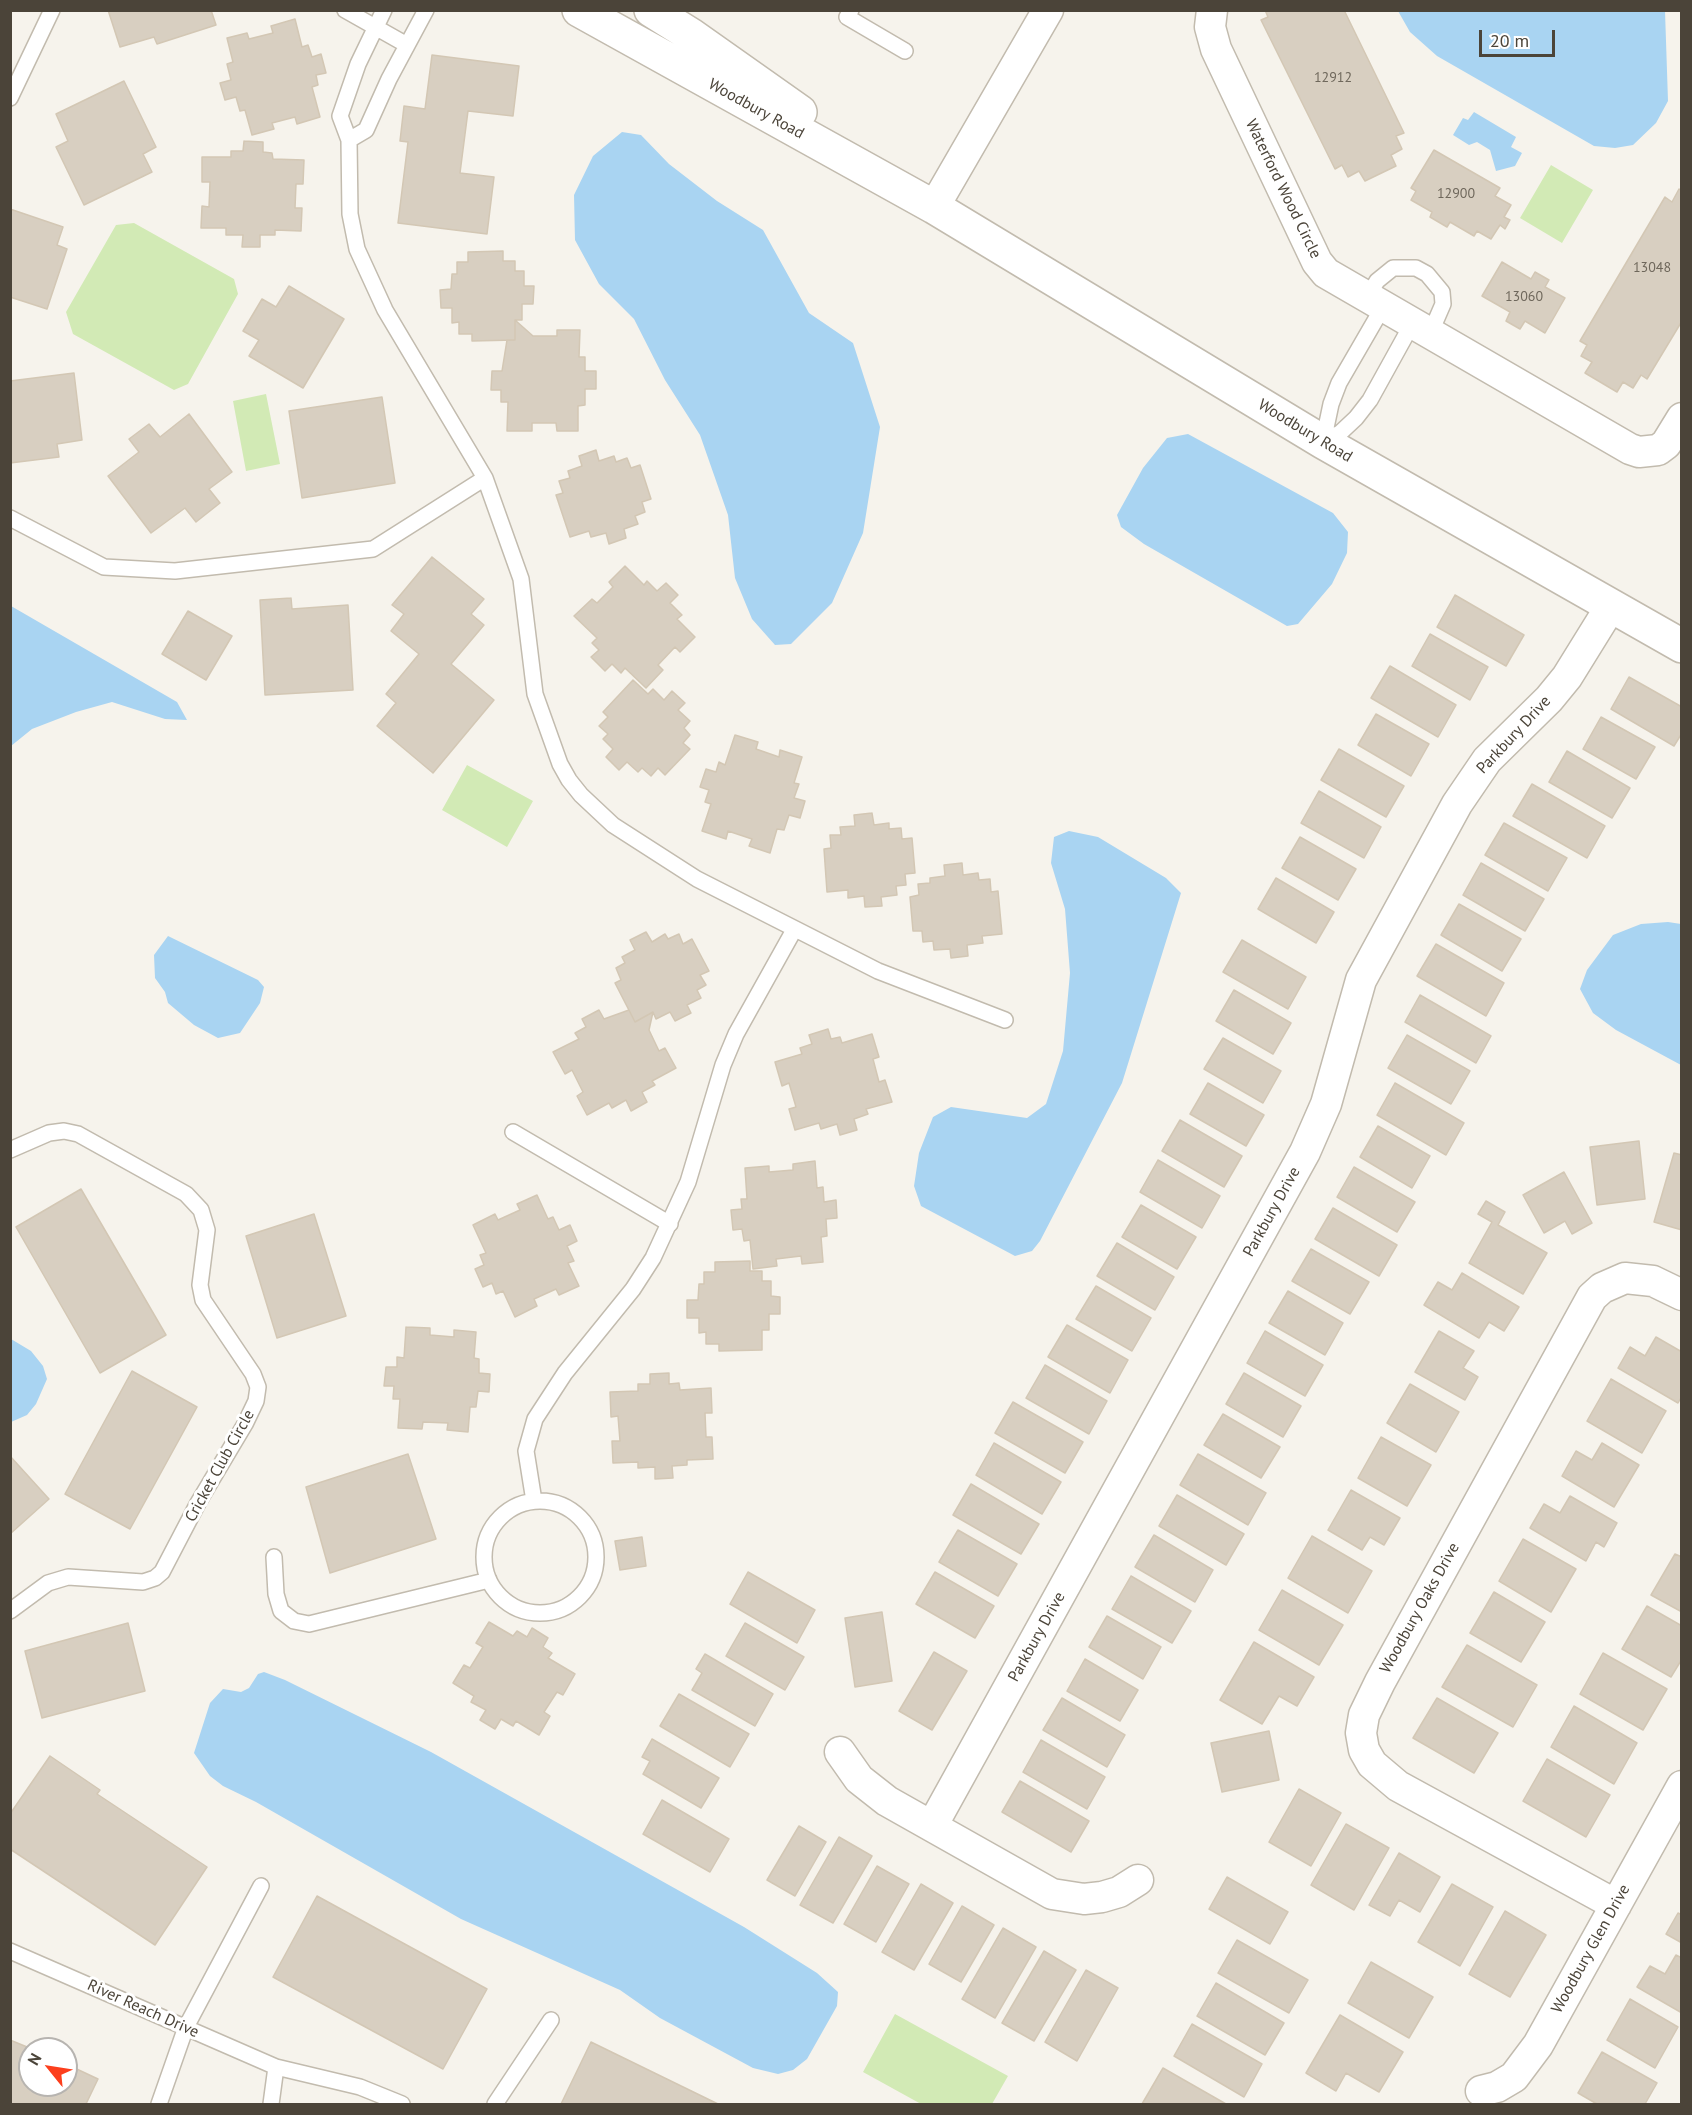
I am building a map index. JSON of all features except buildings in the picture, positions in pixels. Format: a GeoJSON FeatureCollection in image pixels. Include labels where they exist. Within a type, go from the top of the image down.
{"type":"FeatureCollection","features":[{"type":"Feature","properties":{"kind":"street","name":"Woodbury Road"},"geometry":{"type":"LineString","coordinates":[[579,10],[934,207],[1323,442],[1682,646]]}},
{"type":"Feature","properties":{"kind":"street","name":"Woodbury Road"},"geometry":{"type":"LineString","coordinates":[[651,10],[691,35],[934,207]]}},
{"type":"Feature","properties":{"kind":"street"},"geometry":{"type":"LineString","coordinates":[[934,207],[1048,10]]}},
{"type":"Feature","properties":{"kind":"street","name":"Waterford Wood Circle"},"geometry":{"type":"LineString","coordinates":[[1212,10],[1210,27],[1216,49],[1317,262],[1335,280],[1630,449],[1639,452],[1658,450],[1666,444],[1682,418]]}},
{"type":"Feature","properties":{"kind":"street","name":"Parkbury Drive"},"geometry":{"type":"LineString","coordinates":[[932,1826],[1305,1152],[1326,1104],[1361,980],[1456,804],[1487,760],[1549,699],[1567,677],[1611,606]]}},
{"type":"Feature","properties":{"kind":"street","name":"Woodbury Oaks Drive"},"geometry":{"type":"LineString","coordinates":[[1616,1905],[1398,1786],[1372,1764],[1364,1750],[1361,1733],[1364,1715],[1380,1682],[1592,1297],[1602,1288],[1625,1278],[1653,1281],[1682,1295]]}},
{"type":"Feature","properties":{"kind":"street"},"geometry":{"type":"LineString","coordinates":[[840,1752],[859,1779],[873,1791],[1052,1894],[1067,1899],[1102,1897],[1119,1892],[1138,1880]]}},
{"type":"Feature","properties":{"kind":"street","name":"Woodbury Glen Drive"},"geometry":{"type":"LineString","coordinates":[[1481,2091],[1497,2087],[1514,2077],[1527,2063],[1682,1786]]}},
{"type":"Feature","properties":{"kind":"lane"},"geometry":{"type":"LineString","coordinates":[[10,98],[52,10]]}},
{"type":"Feature","properties":{"kind":"lane"},"geometry":{"type":"LineString","coordinates":[[345,10],[406,45]]}},
{"type":"Feature","properties":{"kind":"lane"},"geometry":{"type":"LineString","coordinates":[[384,10],[340,116],[349,140],[350,214],[357,249],[385,310],[485,478],[521,579],[535,694],[560,764],[569,780],[581,795],[613,825],[697,879],[878,971],[1005,1020]]}},
{"type":"Feature","properties":{"kind":"lane"},"geometry":{"type":"LineString","coordinates":[[349,140],[366,130],[406,45],[426,10]]}},
{"type":"Feature","properties":{"kind":"lane"},"geometry":{"type":"LineString","coordinates":[[851,10],[847,17],[905,51]]}},
{"type":"Feature","properties":{"kind":"lane"},"geometry":{"type":"LineString","coordinates":[[1393,268],[1416,268],[1428,274],[1442,292],[1443,304],[1421,329],[1356,418],[1340,433],[1323,442],[1328,414],[1339,383],[1375,303],[1377,281],[1393,268]]}},
{"type":"Feature","properties":{"kind":"lane"},"geometry":{"type":"LineString","coordinates":[[10,518],[104,567],[175,571],[373,549],[485,478]]}},
{"type":"Feature","properties":{"kind":"lane"},"geometry":{"type":"LineString","coordinates":[[534,1501],[526,1450],[535,1419],[565,1373],[633,1289],[670,1224],[688,1182],[723,1065],[736,1034],[794,930]]}},
{"type":"Feature","properties":{"kind":"lane","name":"Cricket Club Circle"},"geometry":{"type":"LineString","coordinates":[[10,1150],[49,1133],[64,1131],[78,1134],[186,1194],[201,1210],[207,1230],[200,1285],[204,1300],[253,1374],[258,1387],[256,1401],[162,1572],[155,1578],[143,1582],[68,1577],[48,1583],[10,1611]]}},
{"type":"Feature","properties":{"kind":"lane"},"geometry":{"type":"LineString","coordinates":[[513,1132],[670,1224]]}},
{"type":"Feature","properties":{"kind":"lane"},"geometry":{"type":"LineString","coordinates":[[534,1501],[559,1503],[573,1511],[585,1522],[593,1537],[596,1553],[595,1570],[589,1585],[561,1610],[539,1613],[519,1609],[509,1604],[494,1590],[489,1580],[484,1556],[486,1540],[493,1525],[511,1509],[534,1501]]}},
{"type":"Feature","properties":{"kind":"lane"},"geometry":{"type":"LineString","coordinates":[[274,1557],[276,1594],[281,1611],[294,1621],[309,1624],[489,1580]]}},
{"type":"Feature","properties":{"kind":"lane"},"geometry":{"type":"LineString","coordinates":[[159,2104],[186,2027],[261,1886]]}},
{"type":"Feature","properties":{"kind":"lane","name":"River Reach Drive"},"geometry":{"type":"LineString","coordinates":[[10,1951],[276,2067],[360,2087],[402,2104]]}},
{"type":"Feature","properties":{"kind":"lane"},"geometry":{"type":"LineString","coordinates":[[495,2104],[551,2020]]}},
{"type":"Feature","properties":{"kind":"lane"},"geometry":{"type":"LineString","coordinates":[[271,2104],[276,2067]]}},
{"type":"Feature","properties":{"kind":"green space"},"geometry":{"type":"Polygon","coordinates":[[[1551,165],[1593,190],[1562,243],[1520,218],[1551,165]]]}},
{"type":"Feature","properties":{"kind":"green space"},"geometry":{"type":"Polygon","coordinates":[[[134,223],[234,279],[238,294],[188,384],[174,390],[73,334],[66,312],[116,225],[134,223]]]}},
{"type":"Feature","properties":{"kind":"green space"},"geometry":{"type":"Polygon","coordinates":[[[266,394],[280,464],[246,471],[233,401],[266,394]]]}},
{"type":"Feature","properties":{"kind":"green space"},"geometry":{"type":"Polygon","coordinates":[[[467,765],[533,801],[507,847],[442,810],[467,765]]]}},
{"type":"Feature","properties":{"kind":"green space"},"geometry":{"type":"Polygon","coordinates":[[[895,2014],[1008,2076],[992,2104],[921,2104],[863,2072],[895,2014]]]}},
{"type":"Feature","properties":{"kind":"water"},"geometry":{"type":"Polygon","coordinates":[[[1398,11],[1665,11],[1668,101],[1656,123],[1633,145],[1615,148],[1594,146],[1437,56],[1410,32],[1398,11]]]}},
{"type":"Feature","properties":{"kind":"water"},"geometry":{"type":"Polygon","coordinates":[[[1474,112],[1516,137],[1511,147],[1522,153],[1515,166],[1496,171],[1490,150],[1477,142],[1469,145],[1453,135],[1463,118],[1468,120],[1474,112]]]}},
{"type":"Feature","properties":{"kind":"water"},"geometry":{"type":"Polygon","coordinates":[[[622,132],[641,135],[669,164],[717,201],[763,230],[809,313],[853,343],[880,427],[863,533],[832,603],[791,644],[775,645],[752,619],[735,578],[728,515],[700,435],[665,380],[634,319],[599,284],[575,240],[574,195],[593,156],[622,132]]]}},
{"type":"Feature","properties":{"kind":"water"},"geometry":{"type":"Polygon","coordinates":[[[1188,434],[1333,513],[1348,532],[1347,553],[1332,584],[1298,624],[1287,626],[1144,544],[1121,527],[1117,515],[1143,468],[1167,438],[1188,434]]]}},
{"type":"Feature","properties":{"kind":"water"},"geometry":{"type":"Polygon","coordinates":[[[11,606],[177,702],[187,720],[165,719],[112,702],[76,712],[32,729],[11,746],[11,606]]]}},
{"type":"Feature","properties":{"kind":"water"},"geometry":{"type":"Polygon","coordinates":[[[1069,831],[1098,837],[1166,878],[1181,893],[1122,1083],[1040,1241],[1032,1251],[1015,1256],[921,1206],[914,1186],[919,1153],[933,1117],[951,1107],[1027,1118],[1046,1104],[1063,1051],[1070,973],[1065,909],[1051,863],[1054,837],[1069,831]]]}},
{"type":"Feature","properties":{"kind":"water"},"geometry":{"type":"Polygon","coordinates":[[[1668,922],[1681,924],[1681,1065],[1616,1030],[1593,1013],[1580,989],[1587,970],[1613,935],[1641,924],[1668,922]]]}},
{"type":"Feature","properties":{"kind":"water"},"geometry":{"type":"Polygon","coordinates":[[[168,936],[258,980],[264,987],[260,1003],[240,1033],[218,1038],[194,1025],[168,1003],[165,992],[155,978],[154,955],[168,936]]]}},
{"type":"Feature","properties":{"kind":"water"},"geometry":{"type":"Polygon","coordinates":[[[11,1339],[31,1351],[43,1366],[47,1379],[36,1404],[27,1415],[11,1422],[11,1339]]]}},
{"type":"Feature","properties":{"kind":"water"},"geometry":{"type":"Polygon","coordinates":[[[264,1672],[285,1680],[431,1752],[744,1927],[817,1973],[838,1992],[837,2006],[807,2059],[793,2070],[778,2074],[753,2068],[660,2018],[620,1990],[461,1919],[256,1802],[223,1786],[210,1776],[194,1753],[210,1703],[223,1689],[241,1692],[249,1688],[258,1674],[264,1672]]]}}]}
